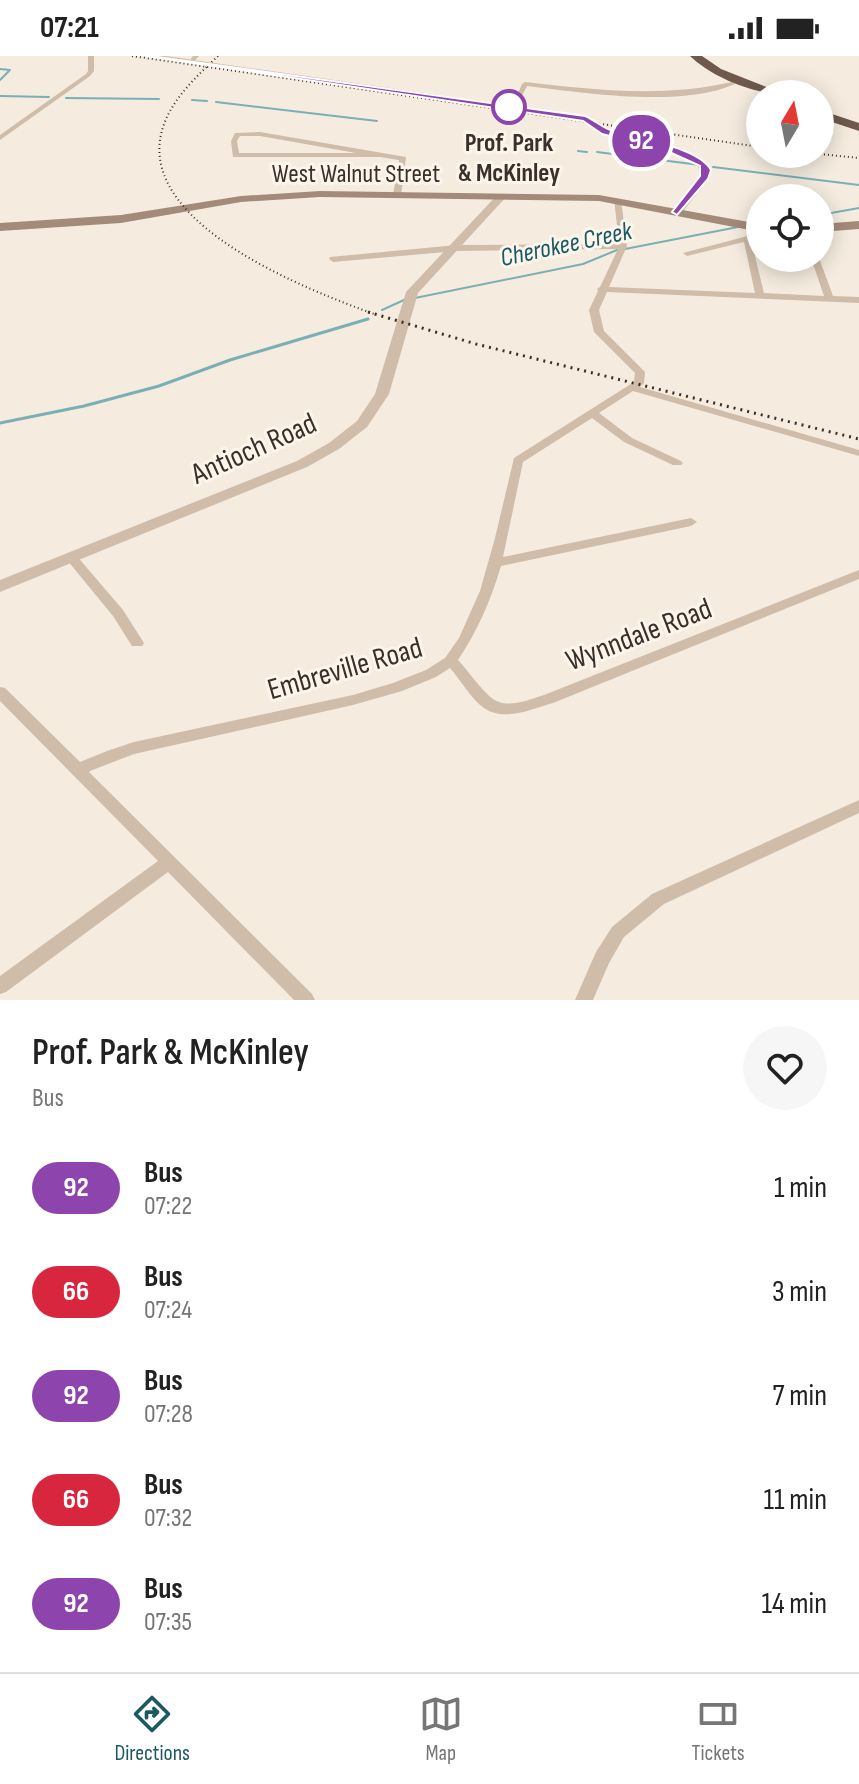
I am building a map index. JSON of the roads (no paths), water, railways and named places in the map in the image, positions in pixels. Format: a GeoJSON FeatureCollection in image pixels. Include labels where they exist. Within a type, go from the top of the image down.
{"type":"FeatureCollection","features":[{"type":"Feature","properties":{"kind":"highway"},"geometry":{"type":"LineString","coordinates":[[682,56],[746,89]]}},
{"type":"Feature","properties":{"kind":"highway"},"geometry":{"type":"LineString","coordinates":[[695,56],[717,71],[746,82]]}},
{"type":"Feature","properties":{"kind":"highway"},"geometry":{"type":"LineString","coordinates":[[834,116],[856,123]]}},
{"type":"Feature","properties":{"kind":"main road","name":"West Walnut Street"},"geometry":{"type":"LineString","coordinates":[[0,227],[106,220],[287,195],[397,195],[617,200],[746,230]]}},
{"type":"Feature","properties":{"kind":"main road"},"geometry":{"type":"LineString","coordinates":[[834,227],[859,225]]}},
{"type":"Feature","properties":{"kind":"street"},"geometry":{"type":"LineString","coordinates":[[0,138],[90,73],[91,56]]}},
{"type":"Feature","properties":{"kind":"street"},"geometry":{"type":"LineString","coordinates":[[150,56],[193,59],[585,119],[605,132],[668,148],[705,166],[705,177],[677,212]]}},
{"type":"Feature","properties":{"kind":"street"},"geometry":{"type":"LineString","coordinates":[[513,108],[525,84],[659,96],[687,94],[732,84]]}},
{"type":"Feature","properties":{"kind":"street"},"geometry":{"type":"LineString","coordinates":[[382,155],[236,155],[234,141],[237,134],[260,134],[382,155],[403,159],[397,195]]}},
{"type":"Feature","properties":{"kind":"street","name":"Antioch Road"},"geometry":{"type":"LineString","coordinates":[[0,586],[302,464],[334,446],[362,424],[382,394],[410,298],[502,196]]}},
{"type":"Feature","properties":{"kind":"street"},"geometry":{"type":"LineString","coordinates":[[617,200],[622,248],[594,310],[599,332],[640,372],[639,383],[633,388]]}},
{"type":"Feature","properties":{"kind":"street"},"geometry":{"type":"LineString","coordinates":[[742,230],[760,295]]}},
{"type":"Feature","properties":{"kind":"street","name":"West Walnut Street"},"geometry":{"type":"LineString","coordinates":[[687,253],[742,230]]}},
{"type":"Feature","properties":{"kind":"street"},"geometry":{"type":"LineString","coordinates":[[333,259],[457,248],[622,248]]}},
{"type":"Feature","properties":{"kind":"street"},"geometry":{"type":"LineString","coordinates":[[820,272],[829,298]]}},
{"type":"Feature","properties":{"kind":"street"},"geometry":{"type":"LineString","coordinates":[[601,289],[859,300]]}},
{"type":"Feature","properties":{"kind":"street"},"geometry":{"type":"LineString","coordinates":[[633,388],[859,453]]}},
{"type":"Feature","properties":{"kind":"street","name":"Embreville Road"},"geometry":{"type":"LineString","coordinates":[[78,770],[132,748],[383,692],[429,676],[451,661],[482,602],[518,460],[633,388]]}},
{"type":"Feature","properties":{"kind":"street"},"geometry":{"type":"LineString","coordinates":[[592,413],[628,440],[677,463]]}},
{"type":"Feature","properties":{"kind":"street"},"geometry":{"type":"LineString","coordinates":[[494,563],[691,522]]}},
{"type":"Feature","properties":{"kind":"street"},"geometry":{"type":"LineString","coordinates":[[71,557],[118,613],[137,643]]}},
{"type":"Feature","properties":{"kind":"street","name":"Wynndale Road"},"geometry":{"type":"LineString","coordinates":[[451,661],[488,704],[498,709],[514,709],[548,699],[859,574]]}},
{"type":"Feature","properties":{"kind":"street"},"geometry":{"type":"LineString","coordinates":[[0,692],[306,1000]]}},
{"type":"Feature","properties":{"kind":"street"},"geometry":{"type":"LineString","coordinates":[[584,1000],[602,958],[618,932],[648,907],[744,857],[859,806]]}},
{"type":"Feature","properties":{"kind":"street"},"geometry":{"type":"LineString","coordinates":[[0,986],[168,863]]}},
{"type":"Feature","properties":{"kind":"waterway"},"geometry":{"type":"LineString","coordinates":[[0,69],[10,70],[0,80]]}},
{"type":"Feature","properties":{"kind":"waterway"},"geometry":{"type":"LineString","coordinates":[[0,96],[49,97]]}},
{"type":"Feature","properties":{"kind":"waterway"},"geometry":{"type":"LineString","coordinates":[[66,98],[159,99]]}},
{"type":"Feature","properties":{"kind":"waterway"},"geometry":{"type":"LineString","coordinates":[[192,100],[207,101]]}},
{"type":"Feature","properties":{"kind":"waterway"},"geometry":{"type":"LineString","coordinates":[[216,102],[377,121]]}},
{"type":"Feature","properties":{"kind":"waterway"},"geometry":{"type":"LineString","coordinates":[[578,151],[587,152]]}},
{"type":"Feature","properties":{"kind":"waterway"},"geometry":{"type":"LineString","coordinates":[[597,152],[700,165]]}},
{"type":"Feature","properties":{"kind":"waterway"},"geometry":{"type":"LineString","coordinates":[[713,167],[859,185]]}},
{"type":"Feature","properties":{"kind":"waterway","name":"Cherokee Creek"},"geometry":{"type":"LineString","coordinates":[[834,212],[859,208]]}},
{"type":"Feature","properties":{"kind":"waterway","name":"Cherokee Creek"},"geometry":{"type":"LineString","coordinates":[[625,249],[738,227]]}},
{"type":"Feature","properties":{"kind":"waterway","name":"Cherokee Creek"},"geometry":{"type":"LineString","coordinates":[[415,298],[583,264],[617,250]]}},
{"type":"Feature","properties":{"kind":"waterway","name":"Cherokee Creek"},"geometry":{"type":"LineString","coordinates":[[382,310],[404,300]]}},
{"type":"Feature","properties":{"kind":"waterway","name":"Cherokee Creek"},"geometry":{"type":"LineString","coordinates":[[0,423],[84,406],[159,386],[230,360],[368,319]]}},
{"type":"Feature","properties":{"kind":"railway"},"geometry":{"type":"LineString","coordinates":[[132,56],[207,67]]}},
{"type":"Feature","properties":{"kind":"railway"},"geometry":{"type":"LineString","coordinates":[[207,67],[218,56]]}},
{"type":"Feature","properties":{"kind":"railway"},"geometry":{"type":"LineString","coordinates":[[207,67],[746,145]]}},
{"type":"Feature","properties":{"kind":"railway"},"geometry":{"type":"LineString","coordinates":[[207,67],[174,104],[160,140],[163,172],[179,201],[205,227],[274,272],[372,313]]}},
{"type":"Feature","properties":{"kind":"railway"},"geometry":{"type":"LineString","coordinates":[[834,155],[859,158]]}},
{"type":"Feature","properties":{"kind":"railway"},"geometry":{"type":"LineString","coordinates":[[372,313],[476,344],[859,439]]}},
{"type":"Feature","properties":{"kind":"place","name":"Prof. Park & McKinley"},"geometry":{"type":"Point","coordinates":[509,107]}}]}
